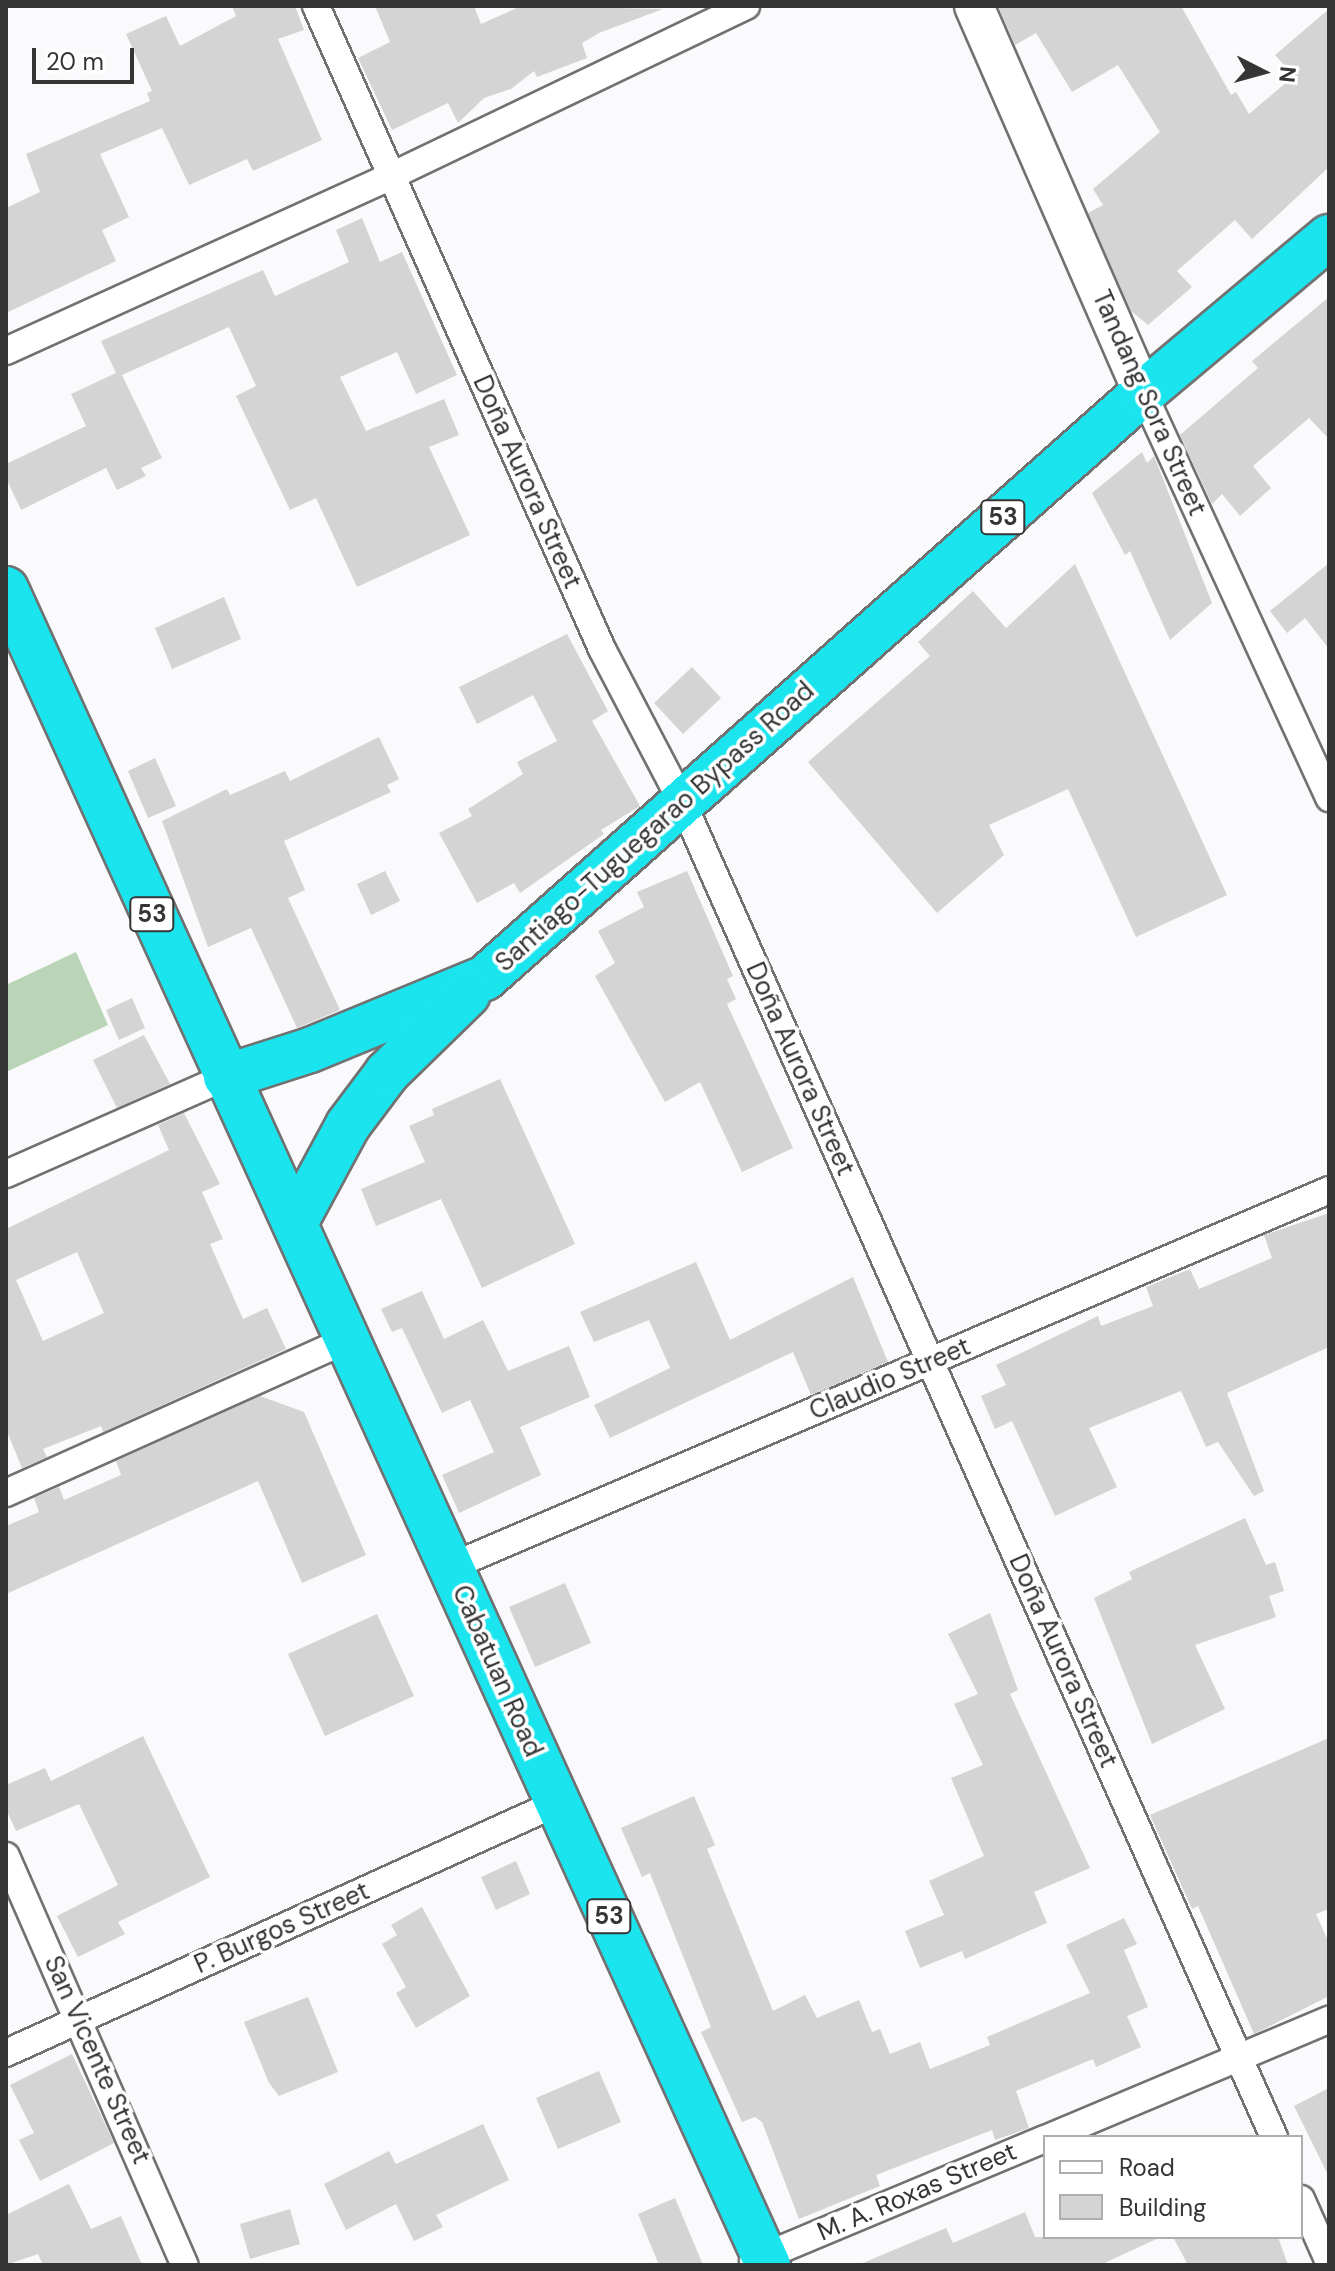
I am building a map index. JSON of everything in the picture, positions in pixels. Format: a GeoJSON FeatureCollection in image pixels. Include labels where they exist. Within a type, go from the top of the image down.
{"type":"FeatureCollection","features":[{"type":"Feature","properties":{"kind":"highway","name":"Santiago-Tuguegarao Bypass Road"},"geometry":{"type":"LineString","coordinates":[[226,1077],[310,1050],[485,978],[1143,393],[1329,237]]}},
{"type":"Feature","properties":{"kind":"highway","name":"53"},"geometry":{"type":"LineString","coordinates":[[6,589],[226,1077]]}},
{"type":"Feature","properties":{"kind":"highway"},"geometry":{"type":"LineString","coordinates":[[295,1223],[348,1125],[387,1073],[485,978]]}},
{"type":"Feature","properties":{"kind":"highway","name":"Cabatuan Road"},"geometry":{"type":"LineString","coordinates":[[226,1077],[557,1803],[759,2262]]}},
{"type":"Feature","properties":{"kind":"street","name":"Doña Aurora Street"},"geometry":{"type":"LineString","coordinates":[[316,6],[389,177],[602,649],[683,804],[1273,2135]]}},
{"type":"Feature","properties":{"kind":"street"},"geometry":{"type":"LineString","coordinates":[[6,351],[389,177],[746,6]]}},
{"type":"Feature","properties":{"kind":"street","name":"Tandang Sora Street"},"geometry":{"type":"LineString","coordinates":[[974,6],[1143,393],[1329,798]]}},
{"type":"Feature","properties":{"kind":"street"},"geometry":{"type":"LineString","coordinates":[[6,1174],[226,1077]]}},
{"type":"Feature","properties":{"kind":"street","name":"Claudio Street"},"geometry":{"type":"LineString","coordinates":[[450,1567],[1329,1190]]}},
{"type":"Feature","properties":{"kind":"street"},"geometry":{"type":"LineString","coordinates":[[6,1493],[346,1340]]}},
{"type":"Feature","properties":{"kind":"street","name":"P. Burgos Street"},"geometry":{"type":"LineString","coordinates":[[6,2053],[557,1803]]}},
{"type":"Feature","properties":{"kind":"street","name":"San Vicente Street"},"geometry":{"type":"LineString","coordinates":[[6,1856],[80,2019],[185,2265]]}},
{"type":"Feature","properties":{"kind":"street","name":"M. A. Roxas Street"},"geometry":{"type":"LineString","coordinates":[[1054,2135],[1329,2020]]}},
{"type":"Feature","properties":{"kind":"street","name":"M. A. Roxas Street"},"geometry":{"type":"LineString","coordinates":[[759,2262],[1043,2140]]}},
{"type":"Feature","properties":{"kind":"street"},"geometry":{"type":"LineString","coordinates":[[1303,2204],[1329,2262]]}},
{"type":"Feature","properties":{"kind":"green space"},"geometry":{"type":"Polygon","coordinates":[[[76,952],[108,1025],[6,1072],[6,985],[76,952]]]}},
{"type":"Feature","properties":{"kind":"building"},"geometry":{"type":"Polygon","coordinates":[[[232,6],[295,6],[304,30],[278,39],[322,140],[253,171],[247,159],[189,185],[162,128],[100,154],[129,217],[102,230],[116,261],[6,313],[6,208],[40,192],[26,154],[150,101],[147,93],[152,91],[126,34],[166,16],[180,46],[236,16],[232,6]]]}},
{"type":"Feature","properties":{"kind":"building"},"geometry":{"type":"Polygon","coordinates":[[[375,6],[474,6],[481,24],[521,6],[663,9],[599,33],[582,43],[587,58],[537,77],[534,71],[511,89],[484,98],[458,123],[448,103],[392,130],[358,58],[390,42],[375,6]]]}},
{"type":"Feature","properties":{"kind":"building"},"geometry":{"type":"Polygon","coordinates":[[[998,6],[1181,6],[1231,95],[1236,92],[1249,114],[1294,76],[1275,55],[1329,9],[1329,167],[1252,239],[1235,220],[1177,271],[1192,287],[1148,325],[1131,311],[1088,213],[1103,205],[1093,189],[1160,132],[1118,65],[1072,92],[1036,33],[1015,45],[998,6]]]}},
{"type":"Feature","properties":{"kind":"building"},"geometry":{"type":"Polygon","coordinates":[[[362,218],[380,262],[402,252],[457,375],[416,394],[397,352],[340,377],[366,431],[444,399],[459,435],[429,447],[470,535],[357,587],[316,498],[290,510],[236,396],[256,386],[229,327],[122,375],[162,458],[141,468],[146,476],[117,490],[106,468],[21,510],[6,478],[6,464],[86,426],[71,394],[116,373],[101,341],[263,270],[275,296],[349,262],[336,230],[362,218]]]}},
{"type":"Feature","properties":{"kind":"building"},"geometry":{"type":"Polygon","coordinates":[[[1329,297],[1329,439],[1309,418],[1253,466],[1271,488],[1240,516],[1222,494],[1212,504],[1180,435],[1258,368],[1252,361],[1329,297]]]}},
{"type":"Feature","properties":{"kind":"building"},"geometry":{"type":"Polygon","coordinates":[[[1142,452],[1147,463],[1154,456],[1212,603],[1170,640],[1130,551],[1125,555],[1092,493],[1142,452]]]}},
{"type":"Feature","properties":{"kind":"building"},"geometry":{"type":"Polygon","coordinates":[[[1329,563],[1329,649],[1305,618],[1287,633],[1270,611],[1329,563]]]}},
{"type":"Feature","properties":{"kind":"building"},"geometry":{"type":"Polygon","coordinates":[[[1075,564],[1227,895],[1136,937],[1068,789],[989,825],[1004,855],[937,913],[808,762],[930,656],[918,642],[973,591],[1006,628],[1075,564]]]}},
{"type":"Feature","properties":{"kind":"building"},"geometry":{"type":"Polygon","coordinates":[[[224,597],[241,639],[172,669],[155,628],[224,597]]]}},
{"type":"Feature","properties":{"kind":"building"},"geometry":{"type":"Polygon","coordinates":[[[567,634],[608,711],[592,721],[640,806],[601,830],[604,834],[520,893],[514,883],[477,903],[439,833],[472,816],[468,809],[523,774],[517,762],[557,741],[533,695],[477,724],[459,687],[567,634]]]}},
{"type":"Feature","properties":{"kind":"building"},"geometry":{"type":"Polygon","coordinates":[[[692,667],[721,698],[683,734],[654,703],[692,667]]]}},
{"type":"Feature","properties":{"kind":"building"},"geometry":{"type":"Polygon","coordinates":[[[379,737],[399,779],[387,785],[391,792],[284,841],[305,890],[288,898],[340,1010],[297,1028],[251,928],[208,947],[162,821],[227,789],[230,795],[285,771],[290,781],[379,737]]]}},
{"type":"Feature","properties":{"kind":"building"},"geometry":{"type":"Polygon","coordinates":[[[155,758],[176,806],[148,818],[128,771],[155,758]]]}},
{"type":"Feature","properties":{"kind":"building"},"geometry":{"type":"Polygon","coordinates":[[[385,871],[400,901],[371,915],[357,884],[385,871]]]}},
{"type":"Feature","properties":{"kind":"building"},"geometry":{"type":"Polygon","coordinates":[[[687,871],[733,976],[727,979],[736,999],[727,1004],[793,1148],[742,1172],[700,1082],[665,1102],[595,976],[615,963],[598,931],[644,907],[637,892],[687,871]]]}},
{"type":"Feature","properties":{"kind":"building"},"geometry":{"type":"Polygon","coordinates":[[[132,998],[145,1028],[119,1040],[106,1010],[132,998]]]}},
{"type":"Feature","properties":{"kind":"building"},"geometry":{"type":"Polygon","coordinates":[[[144,1035],[170,1084],[117,1108],[93,1060],[144,1035]]]}},
{"type":"Feature","properties":{"kind":"building"},"geometry":{"type":"Polygon","coordinates":[[[500,1079],[575,1244],[482,1288],[441,1199],[376,1226],[361,1189],[425,1162],[409,1126],[434,1115],[432,1109],[500,1079]]]}},
{"type":"Feature","properties":{"kind":"building"},"geometry":{"type":"Polygon","coordinates":[[[184,1113],[220,1184],[202,1192],[223,1239],[210,1244],[243,1319],[267,1308],[286,1349],[103,1432],[101,1426],[43,1449],[47,1457],[22,1468],[6,1429],[6,1229],[169,1150],[158,1125],[184,1113]],[[77,1252],[16,1280],[43,1341],[104,1313],[77,1252]]]}},
{"type":"Feature","properties":{"kind":"building"},"geometry":{"type":"Polygon","coordinates":[[[1329,1213],[1329,1347],[1227,1393],[1264,1491],[1254,1496],[1218,1442],[1206,1447],[1181,1391],[1089,1428],[1117,1487],[1055,1516],[1012,1421],[995,1429],[981,1396],[1006,1385],[996,1365],[1098,1316],[1101,1326],[1153,1306],[1146,1287],[1190,1269],[1199,1289],[1272,1258],[1264,1235],[1329,1213]]]}},
{"type":"Feature","properties":{"kind":"building"},"geometry":{"type":"Polygon","coordinates":[[[696,1262],[730,1340],[853,1277],[888,1362],[811,1395],[793,1352],[610,1438],[594,1405],[670,1368],[649,1320],[594,1342],[580,1312],[696,1262]]]}},
{"type":"Feature","properties":{"kind":"building"},"geometry":{"type":"Polygon","coordinates":[[[422,1291],[444,1339],[483,1320],[508,1371],[569,1346],[590,1397],[520,1427],[541,1475],[459,1513],[442,1475],[494,1452],[470,1400],[442,1413],[402,1328],[392,1332],[381,1309],[422,1291]]]}},
{"type":"Feature","properties":{"kind":"building"},"geometry":{"type":"Polygon","coordinates":[[[260,1396],[304,1412],[366,1555],[302,1583],[258,1481],[6,1594],[6,1526],[39,1512],[34,1498],[59,1487],[64,1500],[121,1475],[116,1461],[260,1396]]]}},
{"type":"Feature","properties":{"kind":"building"},"geometry":{"type":"Polygon","coordinates":[[[1245,1518],[1266,1565],[1275,1562],[1284,1591],[1269,1596],[1276,1617],[1195,1645],[1225,1709],[1152,1744],[1094,1598],[1132,1579],[1129,1572],[1245,1518]]]}},
{"type":"Feature","properties":{"kind":"building"},"geometry":{"type":"Polygon","coordinates":[[[565,1583],[591,1643],[535,1667],[509,1607],[565,1583]]]}},
{"type":"Feature","properties":{"kind":"building"},"geometry":{"type":"Polygon","coordinates":[[[990,1613],[1018,1690],[1010,1694],[1090,1868],[1034,1892],[1047,1923],[965,1959],[962,1951],[920,1968],[905,1931],[944,1915],[929,1881],[984,1856],[951,1778],[983,1765],[954,1704],[978,1694],[948,1634],[990,1613]]]}},
{"type":"Feature","properties":{"kind":"building"},"geometry":{"type":"Polygon","coordinates":[[[377,1614],[414,1696],[325,1736],[288,1654],[377,1614]]]}},
{"type":"Feature","properties":{"kind":"building"},"geometry":{"type":"Polygon","coordinates":[[[143,1736],[210,1877],[118,1922],[125,1934],[78,1957],[57,1916],[118,1885],[79,1804],[16,1831],[6,1809],[6,1785],[45,1768],[51,1781],[143,1736]]]}},
{"type":"Feature","properties":{"kind":"building"},"geometry":{"type":"Polygon","coordinates":[[[1329,1738],[1329,1909],[1316,1914],[1329,1943],[1329,1996],[1254,2034],[1198,1906],[1192,1909],[1150,1815],[1329,1738]]]}},
{"type":"Feature","properties":{"kind":"building"},"geometry":{"type":"Polygon","coordinates":[[[694,1796],[715,1845],[707,1849],[773,2011],[805,1995],[817,2018],[859,2000],[872,2032],[880,2029],[890,2054],[920,2042],[930,2069],[990,2045],[987,2037],[1090,1993],[1066,1945],[1124,1918],[1137,1944],[1124,1950],[1148,2007],[1127,2016],[1141,2047],[1096,2067],[1093,2059],[1016,2091],[1029,2128],[995,2140],[992,2130],[876,2175],[880,2186],[799,2219],[762,2122],[755,2117],[742,2122],[701,2032],[711,2027],[650,1873],[642,1877],[621,1828],[694,1796]]]}},
{"type":"Feature","properties":{"kind":"building"},"geometry":{"type":"Polygon","coordinates":[[[516,1861],[530,1894],[496,1910],[481,1877],[516,1861]]]}},
{"type":"Feature","properties":{"kind":"building"},"geometry":{"type":"Polygon","coordinates":[[[422,1907],[470,1996],[416,2028],[396,1993],[406,1987],[382,1944],[397,1935],[391,1925],[422,1907]]]}},
{"type":"Feature","properties":{"kind":"building"},"geometry":{"type":"Polygon","coordinates":[[[308,1997],[338,2072],[279,2096],[269,2083],[244,2022],[308,1997]]]}},
{"type":"Feature","properties":{"kind":"building"},"geometry":{"type":"Polygon","coordinates":[[[72,2054],[114,2143],[40,2181],[19,2140],[34,2133],[10,2085],[72,2054]]]}},
{"type":"Feature","properties":{"kind":"building"},"geometry":{"type":"Polygon","coordinates":[[[599,2071],[621,2122],[558,2149],[536,2098],[599,2071]]]}},
{"type":"Feature","properties":{"kind":"building"},"geometry":{"type":"Polygon","coordinates":[[[1329,2088],[1329,2177],[1294,2106],[1329,2088]]]}},
{"type":"Feature","properties":{"kind":"building"},"geometry":{"type":"Polygon","coordinates":[[[483,2124],[509,2180],[436,2215],[443,2227],[414,2241],[396,2204],[346,2230],[324,2184],[389,2151],[396,2164],[483,2124]]]}},
{"type":"Feature","properties":{"kind":"building"},"geometry":{"type":"Polygon","coordinates":[[[69,2184],[91,2229],[121,2216],[142,2265],[43,2265],[38,2254],[6,2265],[6,2215],[69,2184]]]}},
{"type":"Feature","properties":{"kind":"building"},"geometry":{"type":"Polygon","coordinates":[[[675,2198],[703,2265],[659,2265],[638,2214],[675,2198]]]}},
{"type":"Feature","properties":{"kind":"building"},"geometry":{"type":"Polygon","coordinates":[[[290,2209],[300,2244],[250,2259],[240,2224],[290,2209]]]}},
{"type":"Feature","properties":{"kind":"building"},"geometry":{"type":"Polygon","coordinates":[[[1025,2212],[1035,2237],[1043,2239],[1157,2239],[1100,2265],[858,2265],[946,2228],[953,2243],[1025,2212]]]}},
{"type":"Feature","properties":{"kind":"building"},"geometry":{"type":"Polygon","coordinates":[[[1174,2239],[1279,2239],[1288,2265],[1188,2265],[1174,2239]]]}}]}
